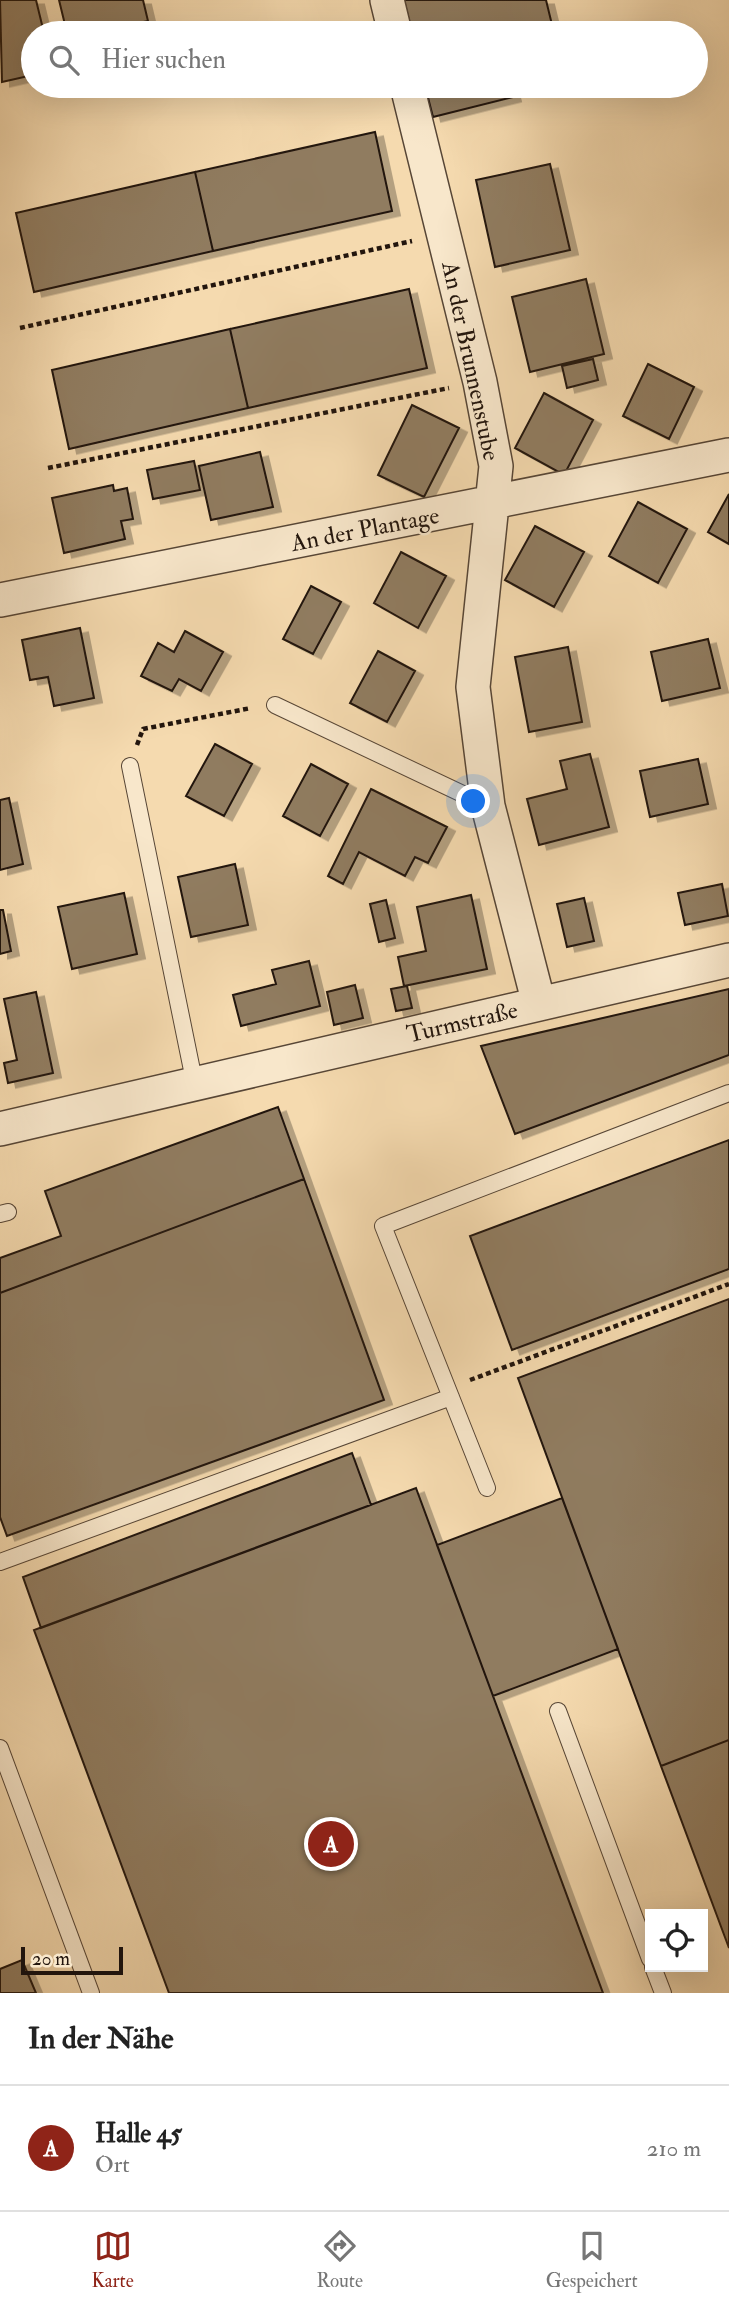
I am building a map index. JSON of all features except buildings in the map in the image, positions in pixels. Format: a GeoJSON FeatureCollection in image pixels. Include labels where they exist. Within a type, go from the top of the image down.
{"type":"FeatureCollection","features":[{"type":"Feature","properties":{"kind":"street"},"geometry":{"type":"LineString","coordinates":[[387,0],[392,21]]}},
{"type":"Feature","properties":{"kind":"street","name":"An der Brunnenstube"},"geometry":{"type":"LineString","coordinates":[[410,98],[480,382],[496,467],[472,687],[488,806],[539,1004]]}},
{"type":"Feature","properties":{"kind":"street","name":"An der Plantage"},"geometry":{"type":"LineString","coordinates":[[0,600],[490,505],[729,455]]}},
{"type":"Feature","properties":{"kind":"street","name":"Turmstraße"},"geometry":{"type":"LineString","coordinates":[[0,1129],[729,960]]}},
{"type":"Feature","properties":{"kind":"lane"},"geometry":{"type":"LineString","coordinates":[[275,705],[488,806]]}},
{"type":"Feature","properties":{"kind":"lane"},"geometry":{"type":"LineString","coordinates":[[130,766],[195,1085]]}},
{"type":"Feature","properties":{"kind":"lane"},"geometry":{"type":"LineString","coordinates":[[487,1488],[383,1226],[729,1093]]}},
{"type":"Feature","properties":{"kind":"lane"},"geometry":{"type":"LineString","coordinates":[[0,1562],[449,1393]]}},
{"type":"Feature","properties":{"kind":"lane"},"geometry":{"type":"LineString","coordinates":[[558,1711],[645,1946]]}},
{"type":"Feature","properties":{"kind":"lane"},"geometry":{"type":"LineString","coordinates":[[0,1748],[91,1993]]}},
{"type":"Feature","properties":{"kind":"lane"},"geometry":{"type":"LineString","coordinates":[[655,1972],[663,1993]]}},
{"type":"Feature","properties":{"kind":"path"},"geometry":{"type":"LineString","coordinates":[[20,328],[444,234]]}},
{"type":"Feature","properties":{"kind":"path"},"geometry":{"type":"LineString","coordinates":[[48,468],[480,382]]}},
{"type":"Feature","properties":{"kind":"path"},"geometry":{"type":"LineString","coordinates":[[130,766],[143,729],[275,705]]}},
{"type":"Feature","properties":{"kind":"path"},"geometry":{"type":"LineString","coordinates":[[449,1393],[729,1284]]}},
{"type":"Feature","properties":{"kind":"place","name":"Halle 45"},"geometry":{"type":"Point","coordinates":[331,1844]}}]}
